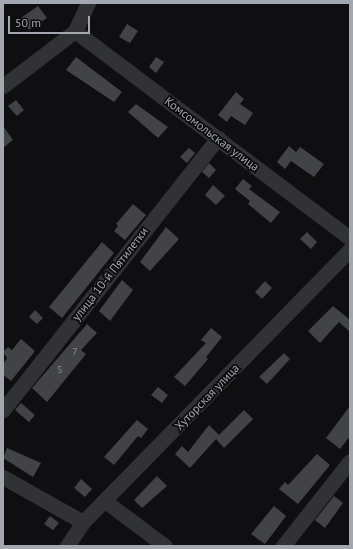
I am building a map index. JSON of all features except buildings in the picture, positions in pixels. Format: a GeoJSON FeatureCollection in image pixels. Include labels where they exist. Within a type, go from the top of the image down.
{"type":"FeatureCollection","features":[{"type":"Feature","properties":{"kind":"street"},"geometry":{"type":"LineString","coordinates":[[3,86],[75,31],[88,3]]}},
{"type":"Feature","properties":{"kind":"street","name":"Комсомольская улица"},"geometry":{"type":"LineString","coordinates":[[75,31],[350,238]]}},
{"type":"Feature","properties":{"kind":"street","name":"улица 10-й Пятилетки"},"geometry":{"type":"LineString","coordinates":[[3,410],[218,138]]}},
{"type":"Feature","properties":{"kind":"street","name":"Хуторская улица"},"geometry":{"type":"LineString","coordinates":[[67,546],[83,522],[350,249]]}},
{"type":"Feature","properties":{"kind":"street"},"geometry":{"type":"LineString","coordinates":[[283,546],[350,461]]}},
{"type":"Feature","properties":{"kind":"street"},"geometry":{"type":"LineString","coordinates":[[3,477],[83,522]]}},
{"type":"Feature","properties":{"kind":"street"},"geometry":{"type":"LineString","coordinates":[[105,501],[165,546]]}}]}
